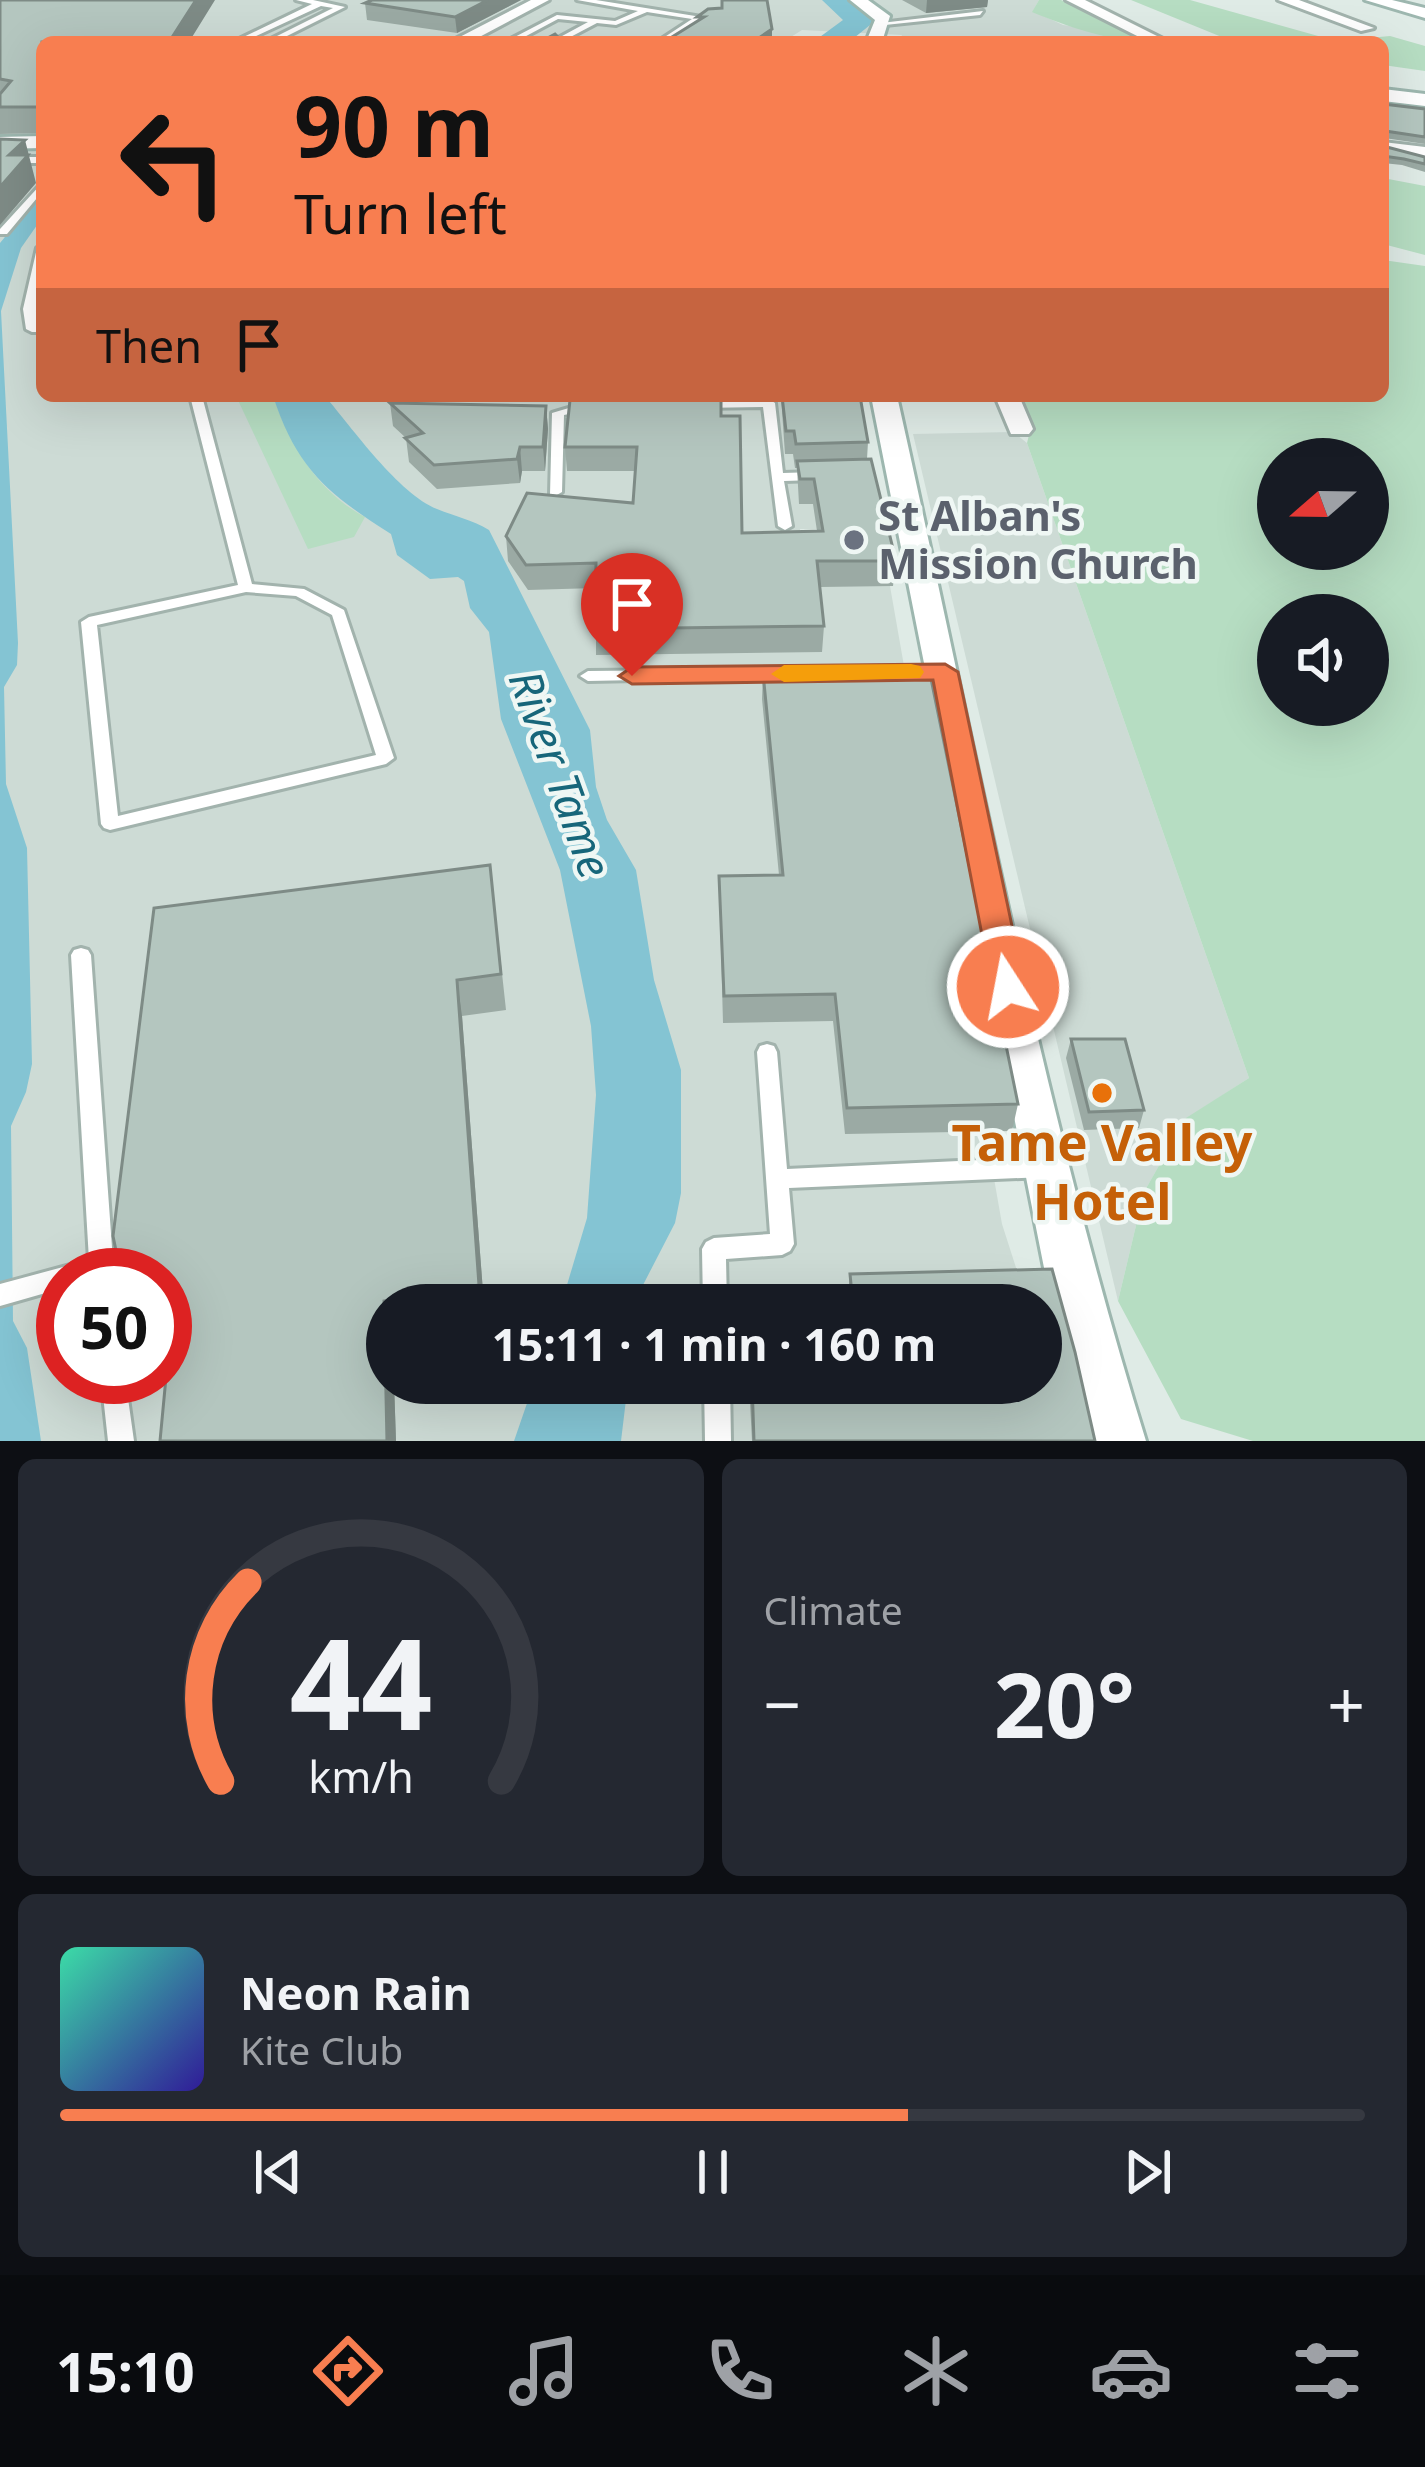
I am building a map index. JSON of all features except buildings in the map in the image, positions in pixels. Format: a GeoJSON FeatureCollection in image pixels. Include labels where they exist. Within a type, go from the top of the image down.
{"type":"FeatureCollection","features":[{"type":"Feature","properties":{"kind":"main road"},"geometry":{"type":"LineString","coordinates":[[858,0],[885,23],[877,36]]}},
{"type":"Feature","properties":{"kind":"main road"},"geometry":{"type":"LineString","coordinates":[[1373,0],[1425,13]]}},
{"type":"Feature","properties":{"kind":"main road"},"geometry":{"type":"LineString","coordinates":[[1389,96],[1425,100]]}},
{"type":"Feature","properties":{"kind":"main road"},"geometry":{"type":"LineString","coordinates":[[0,142],[36,142]]}},
{"type":"Feature","properties":{"kind":"main road"},"geometry":{"type":"LineString","coordinates":[[879,402],[933,672],[1045,1167],[1077,1304],[1118,1441]]}},
{"type":"Feature","properties":{"kind":"street"},"geometry":{"type":"LineString","coordinates":[[470,36],[542,0]]}},
{"type":"Feature","properties":{"kind":"street"},"geometry":{"type":"LineString","coordinates":[[1073,0],[1148,36]]}},
{"type":"Feature","properties":{"kind":"street"},"geometry":{"type":"LineString","coordinates":[[1286,0],[1366,28]]}},
{"type":"Feature","properties":{"kind":"street"},"geometry":{"type":"LineString","coordinates":[[1389,149],[1425,153]]}},
{"type":"Feature","properties":{"kind":"street"},"geometry":{"type":"LineString","coordinates":[[1009,402],[1020,429]]}},
{"type":"Feature","properties":{"kind":"lane"},"geometry":{"type":"LineString","coordinates":[[281,36],[341,7],[300,0]]}},
{"type":"Feature","properties":{"kind":"lane"},"geometry":{"type":"LineString","coordinates":[[581,0],[716,20]]}},
{"type":"Feature","properties":{"kind":"lane"},"geometry":{"type":"LineString","coordinates":[[250,36],[320,4]]}},
{"type":"Feature","properties":{"kind":"lane"},"geometry":{"type":"LineString","coordinates":[[521,36],[557,17],[616,23],[640,9]]}},
{"type":"Feature","properties":{"kind":"lane"},"geometry":{"type":"LineString","coordinates":[[885,23],[980,13]]}},
{"type":"Feature","properties":{"kind":"lane"},"geometry":{"type":"LineString","coordinates":[[670,36],[698,18]]}},
{"type":"Feature","properties":{"kind":"lane"},"geometry":{"type":"LineString","coordinates":[[567,36],[594,23]]}},
{"type":"Feature","properties":{"kind":"lane"},"geometry":{"type":"LineString","coordinates":[[0,160],[36,160]]}},
{"type":"Feature","properties":{"kind":"lane"},"geometry":{"type":"LineString","coordinates":[[2,232],[36,193]]}},
{"type":"Feature","properties":{"kind":"lane"},"geometry":{"type":"LineString","coordinates":[[36,274],[28,309],[32,329],[36,329]]}},
{"type":"Feature","properties":{"kind":"lane"},"geometry":{"type":"LineString","coordinates":[[198,402],[246,587]]}},
{"type":"Feature","properties":{"kind":"lane"},"geometry":{"type":"LineString","coordinates":[[676,404],[769,403],[785,526]]}},
{"type":"Feature","properties":{"kind":"lane"},"geometry":{"type":"LineString","coordinates":[[554,492],[558,413],[607,405]]}},
{"type":"Feature","properties":{"kind":"lane"},"geometry":{"type":"LineString","coordinates":[[777,477],[840,475]]}},
{"type":"Feature","properties":{"kind":"lane"},"geometry":{"type":"LineString","coordinates":[[246,587],[299,592],[339,613],[386,758],[110,824],[88,622],[246,587]]}},
{"type":"Feature","properties":{"kind":"lane"},"geometry":{"type":"LineString","coordinates":[[588,676],[802,674]]}},
{"type":"Feature","properties":{"kind":"lane"},"geometry":{"type":"LineString","coordinates":[[81,955],[100,1248]]}},
{"type":"Feature","properties":{"kind":"lane"},"geometry":{"type":"LineString","coordinates":[[715,1284],[714,1249],[782,1244],[767,1052]]}},
{"type":"Feature","properties":{"kind":"lane"},"geometry":{"type":"LineString","coordinates":[[776,1179],[1045,1167]]}},
{"type":"Feature","properties":{"kind":"lane"},"geometry":{"type":"LineString","coordinates":[[0,1295],[36,1285]]}},
{"type":"Feature","properties":{"kind":"lane"},"geometry":{"type":"LineString","coordinates":[[116,1404],[121,1441]]}},
{"type":"Feature","properties":{"kind":"lane"},"geometry":{"type":"LineString","coordinates":[[717,1404],[718,1441]]}},
{"type":"Feature","properties":{"kind":"shaded area"},"geometry":{"type":"Polygon","coordinates":[[[0,0],[1039,0],[1033,11],[1106,36],[901,36],[802,30],[792,36],[36,36],[36,402],[855,402],[881,529],[800,529],[802,552],[884,552],[1002,1224],[1021,1284],[366,1284],[366,1404],[1053,1404],[1073,1441],[0,1441],[0,0]]]}},
{"type":"Feature","properties":{"kind":"shaded area"},"geometry":{"type":"Polygon","coordinates":[[[1013,432],[1027,443],[1249,1078],[1186,1119],[1144,1192],[1118,1301],[913,434],[1013,432]]]}},
{"type":"Feature","properties":{"kind":"green space"},"geometry":{"type":"Polygon","coordinates":[[[1039,0],[1061,0],[1136,36],[1104,36],[1032,12],[1039,0]]]}},
{"type":"Feature","properties":{"kind":"green space"},"geometry":{"type":"Polygon","coordinates":[[[1131,0],[1190,0],[1318,36],[1219,36],[1131,0]]]}},
{"type":"Feature","properties":{"kind":"green space"},"geometry":{"type":"Polygon","coordinates":[[[1389,36],[1425,46],[1425,71],[1389,66],[1389,36]]]}},
{"type":"Feature","properties":{"kind":"green space"},"geometry":{"type":"Polygon","coordinates":[[[1389,179],[1425,186],[1425,255],[1389,246],[1389,179]]]}},
{"type":"Feature","properties":{"kind":"green space"},"geometry":{"type":"Polygon","coordinates":[[[1389,261],[1425,266],[1425,1441],[1253,1441],[1181,1419],[1118,1301],[1144,1192],[1186,1118],[1249,1078],[1027,443],[1030,431],[1020,402],[1389,402],[1389,261]]]}},
{"type":"Feature","properties":{"kind":"green space"},"geometry":{"type":"Polygon","coordinates":[[[239,402],[276,402],[308,466],[333,494],[365,517],[354,537],[308,549],[239,402]]]}},
{"type":"Feature","properties":{"kind":"water"},"geometry":{"type":"Polygon","coordinates":[[[822,0],[847,0],[875,21],[856,36],[821,36],[843,20],[822,0]]]}},
{"type":"Feature","properties":{"kind":"water"},"geometry":{"type":"Polygon","coordinates":[[[36,199],[36,227],[21,248],[1,311],[18,643],[17,665],[4,687],[6,784],[27,848],[32,1064],[11,1126],[13,1321],[27,1348],[41,1441],[0,1441],[0,243],[36,199]]]}},
{"type":"Feature","properties":{"kind":"water","name":"River Tame"},"geometry":{"type":"Polygon","coordinates":[[[275,402],[330,402],[407,490],[437,509],[489,530],[590,730],[596,787],[607,820],[636,870],[654,980],[681,1070],[681,1193],[675,1223],[644,1284],[567,1284],[587,1218],[596,1095],[591,1026],[560,870],[501,719],[489,632],[470,608],[464,581],[458,577],[430,579],[397,555],[391,534],[332,492],[293,443],[275,402]]]}},
{"type":"Feature","properties":{"kind":"water"},"geometry":{"type":"Polygon","coordinates":[[[527,1404],[625,1404],[621,1441],[514,1441],[527,1404]]]}},
{"type":"Feature","properties":{"kind":"slow traffic"},"geometry":{"type":"LineString","coordinates":[[784,674],[911,672]]}},
{"type":"Feature","properties":{"kind":"place","name":"St Alban's Mission Church"},"geometry":{"type":"Point","coordinates":[854,540]}},
{"type":"Feature","properties":{"kind":"place","name":"Tame Valley Hotel"},"geometry":{"type":"Point","coordinates":[1102,1093]}},
{"type":"Feature","properties":{"kind":"route"},"geometry":{"type":"LineString","coordinates":[[632,676],[945,672],[1008,987]]}}]}
